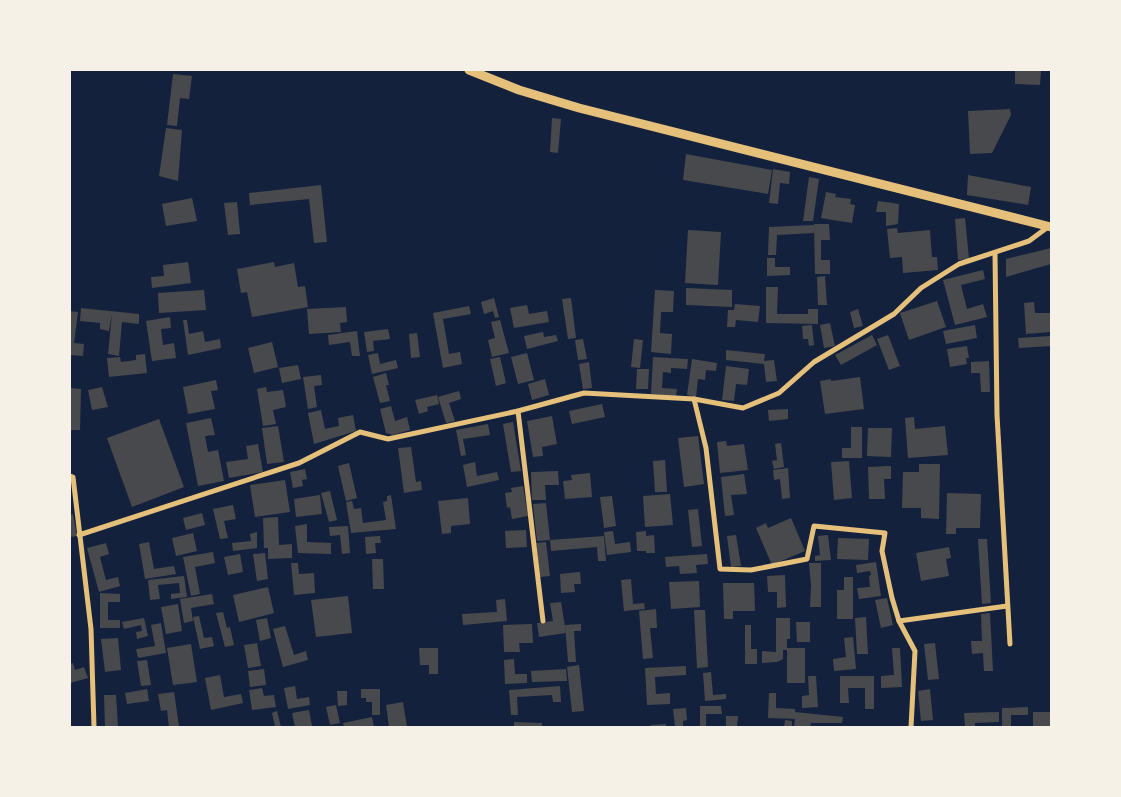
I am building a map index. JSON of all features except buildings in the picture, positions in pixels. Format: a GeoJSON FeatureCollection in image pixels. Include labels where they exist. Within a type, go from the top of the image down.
{"type":"FeatureCollection","features":[{"type":"Feature","properties":{"kind":"street"},"geometry":{"type":"LineString","coordinates":[[469,70],[519,90],[579,108],[1050,226]]}},
{"type":"Feature","properties":{"kind":"street"},"geometry":{"type":"LineString","coordinates":[[79,535],[299,463],[360,432],[388,439],[518,411],[584,393],[694,399],[742,408],[779,393],[814,362],[894,314],[921,288],[959,264],[1030,241],[1050,226]]}},
{"type":"Feature","properties":{"kind":"street"},"geometry":{"type":"LineString","coordinates":[[995,253],[997,415],[1010,644]]}},
{"type":"Feature","properties":{"kind":"street"},"geometry":{"type":"LineString","coordinates":[[694,399],[706,448],[720,569],[751,570],[807,559],[814,526],[885,533],[882,550],[892,598],[899,621],[915,651],[910,727]]}},
{"type":"Feature","properties":{"kind":"street"},"geometry":{"type":"LineString","coordinates":[[518,411],[543,621]]}},
{"type":"Feature","properties":{"kind":"street"},"geometry":{"type":"LineString","coordinates":[[70,476],[73,477],[91,630],[94,727]]}},
{"type":"Feature","properties":{"kind":"street"},"geometry":{"type":"LineString","coordinates":[[899,621],[1008,606]]}}]}
